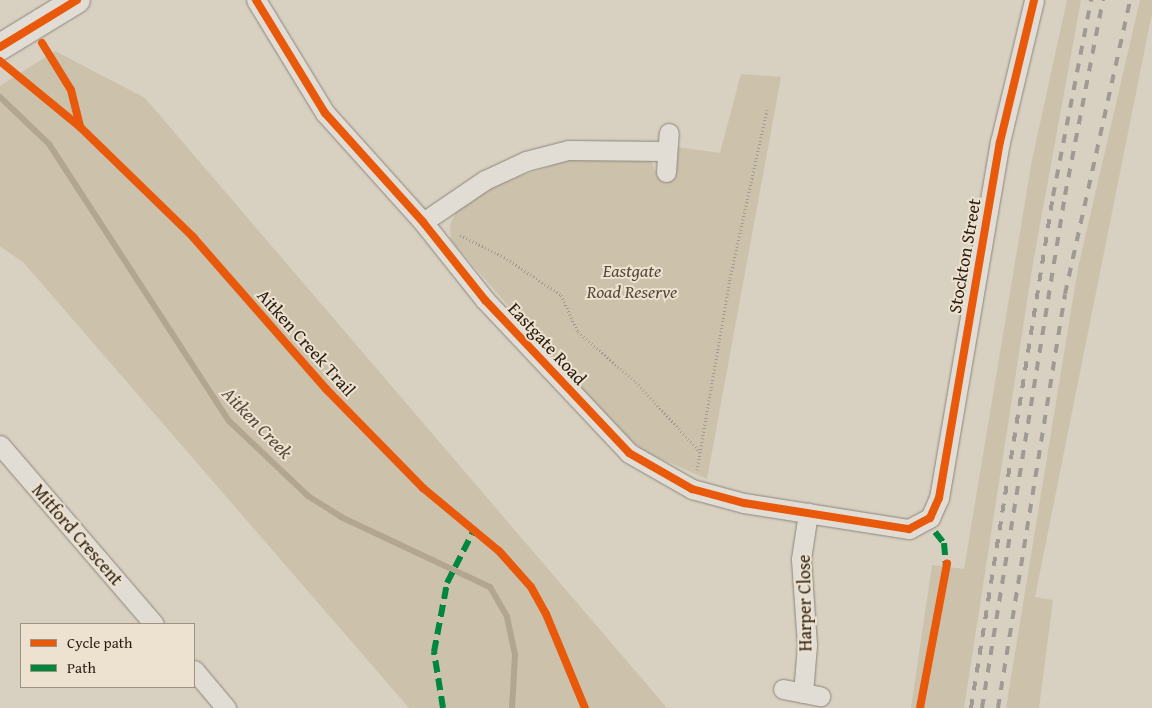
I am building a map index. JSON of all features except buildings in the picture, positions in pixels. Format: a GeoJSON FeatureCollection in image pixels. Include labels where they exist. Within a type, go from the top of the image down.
{"type":"FeatureCollection","features":[{"type":"Feature","properties":{"kind":"street"},"geometry":{"type":"LineString","coordinates":[[0,47],[21,32],[77,0]]}},
{"type":"Feature","properties":{"kind":"street","name":"Eastgate Road"},"geometry":{"type":"LineString","coordinates":[[256,0],[325,113],[423,222],[484,300],[629,453],[692,489],[808,513],[909,529],[930,518]]}},
{"type":"Feature","properties":{"kind":"street","name":"Stockton Street"},"geometry":{"type":"LineString","coordinates":[[930,518],[939,498],[1000,142],[1034,0]]}},
{"type":"Feature","properties":{"kind":"street"},"geometry":{"type":"LineString","coordinates":[[423,222],[485,180],[526,161],[568,150],[668,142],[666,172]]}},
{"type":"Feature","properties":{"kind":"street","name":"Mitford Crescent"},"geometry":{"type":"LineString","coordinates":[[0,445],[153,623]]}},
{"type":"Feature","properties":{"kind":"street","name":"Harper Close"},"geometry":{"type":"LineString","coordinates":[[783,689],[811,694],[801,558],[808,513]]}},
{"type":"Feature","properties":{"kind":"street"},"geometry":{"type":"LineString","coordinates":[[195,671],[226,708]]}},
{"type":"Feature","properties":{"kind":"path"},"geometry":{"type":"LineString","coordinates":[[692,489],[701,453],[730,278],[767,110]]}},
{"type":"Feature","properties":{"kind":"path"},"geometry":{"type":"LineString","coordinates":[[453,228],[561,295],[578,332],[626,372],[701,453]]}},
{"type":"Feature","properties":{"kind":"green space"},"geometry":{"type":"Polygon","coordinates":[[[1067,0],[1081,0],[1033,263],[964,708],[911,708],[932,565],[964,569],[1032,160],[1067,0]]]}},
{"type":"Feature","properties":{"kind":"green space"},"geometry":{"type":"Polygon","coordinates":[[[1140,0],[1152,0],[1152,13],[1035,597],[1053,600],[1039,708],[1006,708],[1078,268],[1140,0]]]}},
{"type":"Feature","properties":{"kind":"green space"},"geometry":{"type":"Polygon","coordinates":[[[55,51],[145,98],[667,708],[409,708],[24,263],[0,246],[0,86],[55,51]]]}},
{"type":"Feature","properties":{"kind":"green space","name":"Eastgate Road Reserve"},"geometry":{"type":"Polygon","coordinates":[[[741,74],[781,77],[707,479],[645,452],[614,427],[451,240],[450,225],[458,208],[497,184],[572,159],[620,156],[651,161],[658,176],[675,177],[677,147],[720,153],[741,74]]]}},
{"type":"Feature","properties":{"kind":"waterway","name":"Aitken Creek"},"geometry":{"type":"LineString","coordinates":[[0,97],[49,144],[228,420],[308,496],[341,517],[490,587],[507,617],[515,655],[512,708]]}},
{"type":"Feature","properties":{"kind":"railway"},"geometry":{"type":"LineString","coordinates":[[971,708],[1053,196],[1091,0]]}},
{"type":"Feature","properties":{"kind":"railway"},"geometry":{"type":"LineString","coordinates":[[982,708],[1065,195],[1103,0]]}},
{"type":"Feature","properties":{"kind":"railway"},"geometry":{"type":"LineString","coordinates":[[998,708],[1065,294],[1130,0]]}},
{"type":"Feature","properties":{"kind":"marked path"},"geometry":{"type":"LineString","coordinates":[[443,708],[434,652],[447,583],[474,530]]}},
{"type":"Feature","properties":{"kind":"marked path"},"geometry":{"type":"LineString","coordinates":[[935,532],[944,543],[946,568]]}},
{"type":"Feature","properties":{"kind":"cycle path"},"geometry":{"type":"LineString","coordinates":[[0,47],[77,0]]}},
{"type":"Feature","properties":{"kind":"cycle path"},"geometry":{"type":"LineString","coordinates":[[256,0],[325,113],[423,222],[485,300],[629,453],[692,489],[744,503],[909,529],[930,518],[939,498],[1000,142],[1034,0]]}},
{"type":"Feature","properties":{"kind":"cycle path"},"geometry":{"type":"LineString","coordinates":[[42,43],[71,90],[80,127]]}},
{"type":"Feature","properties":{"kind":"cycle path","name":"Aitken Creek Trail"},"geometry":{"type":"LineString","coordinates":[[0,61],[80,127],[193,237],[326,389],[423,488],[499,551],[531,587],[546,614],[585,708]]}},
{"type":"Feature","properties":{"kind":"cycle path"},"geometry":{"type":"LineString","coordinates":[[920,708],[947,564]]}}]}
